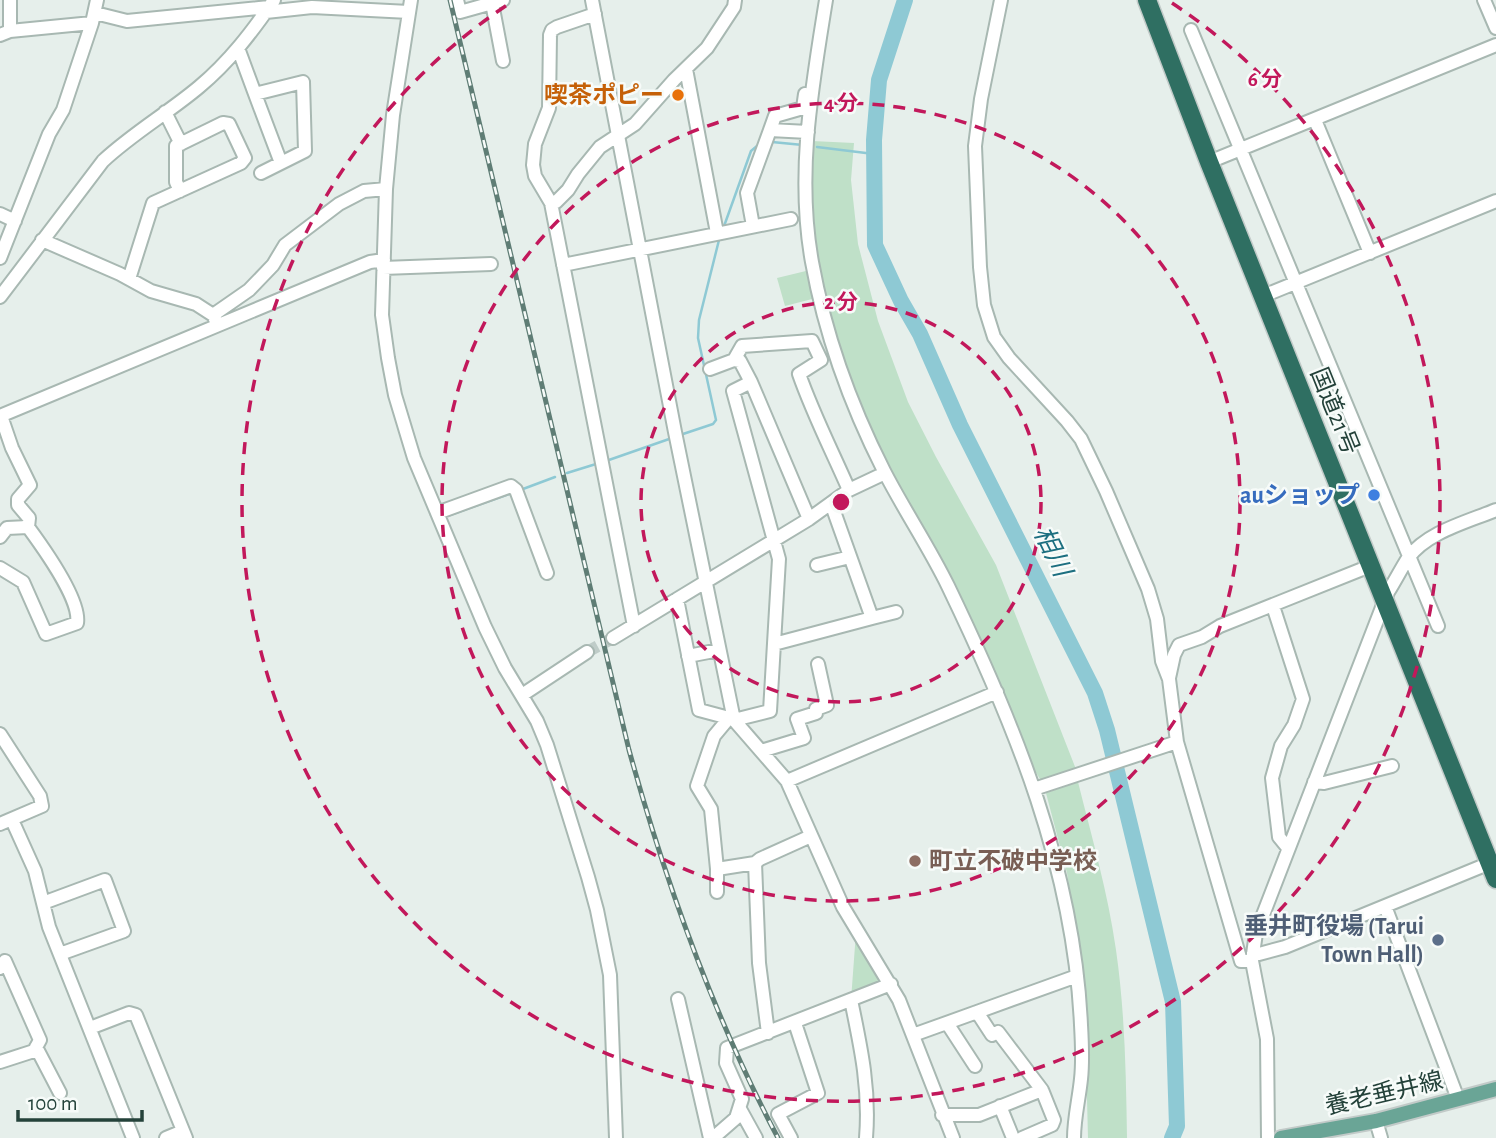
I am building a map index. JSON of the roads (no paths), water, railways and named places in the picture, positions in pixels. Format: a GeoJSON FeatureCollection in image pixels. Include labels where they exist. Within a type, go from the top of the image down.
{"type":"FeatureCollection","features":[{"type":"Feature","properties":{"kind":"highway","name":"国道21号"},"geometry":{"type":"LineString","coordinates":[[1147,0],[1209,162],[1493,871]]}},
{"type":"Feature","properties":{"kind":"main road","name":"養老垂井線"},"geometry":{"type":"LineString","coordinates":[[1281,1138],[1376,1121],[1496,1089]]}},
{"type":"Feature","properties":{"kind":"street"},"geometry":{"type":"LineString","coordinates":[[10,0],[5,33],[94,18],[127,21],[270,6],[410,6],[393,115],[383,264],[382,315],[395,395],[414,458],[485,627],[547,745],[588,877],[610,975],[616,1138]]}},
{"type":"Feature","properties":{"kind":"street"},"geometry":{"type":"LineString","coordinates":[[0,258],[50,134],[63,110],[94,18],[97,0]]}},
{"type":"Feature","properties":{"kind":"street"},"geometry":{"type":"LineString","coordinates":[[457,0],[460,12],[498,2],[503,61]]}},
{"type":"Feature","properties":{"kind":"street"},"geometry":{"type":"LineString","coordinates":[[592,0],[732,719],[787,782],[856,932],[891,984],[914,1035],[942,1115],[953,1138]]}},
{"type":"Feature","properties":{"kind":"street"},"geometry":{"type":"LineString","coordinates":[[551,203],[556,202],[568,190],[600,147],[635,124],[707,48],[734,6],[735,0]]}},
{"type":"Feature","properties":{"kind":"street"},"geometry":{"type":"LineString","coordinates":[[752,226],[747,193],[775,116],[803,108],[817,0]]}},
{"type":"Feature","properties":{"kind":"street"},"geometry":{"type":"LineString","coordinates":[[826,0],[807,132],[805,201],[812,263],[831,341],[865,432],[947,583],[998,692],[1038,787],[1052,843],[1077,976],[1082,1075],[1073,1138]]}},
{"type":"Feature","properties":{"kind":"street"},"geometry":{"type":"LineString","coordinates":[[1001,0],[981,99],[975,146],[984,305],[994,337],[1009,358],[1081,439],[1107,491],[1148,589],[1157,619],[1162,662],[1169,679]]}},
{"type":"Feature","properties":{"kind":"street"},"geometry":{"type":"LineString","coordinates":[[1484,0],[1496,28]]}},
{"type":"Feature","properties":{"kind":"street"},"geometry":{"type":"LineString","coordinates":[[0,297],[103,161],[124,141],[200,86],[257,27],[270,6]]}},
{"type":"Feature","properties":{"kind":"street"},"geometry":{"type":"LineString","coordinates":[[595,14],[552,30],[550,99],[536,144],[533,165],[535,176],[551,203],[634,626]]}},
{"type":"Feature","properties":{"kind":"street"},"geometry":{"type":"LineString","coordinates":[[1191,30],[1438,626]]}},
{"type":"Feature","properties":{"kind":"street"},"geometry":{"type":"LineString","coordinates":[[1209,162],[1496,45]]}},
{"type":"Feature","properties":{"kind":"street"},"geometry":{"type":"LineString","coordinates":[[238,48],[281,163]]}},
{"type":"Feature","properties":{"kind":"street"},"geometry":{"type":"LineString","coordinates":[[686,69],[717,233]]}},
{"type":"Feature","properties":{"kind":"street"},"geometry":{"type":"LineString","coordinates":[[255,94],[303,82],[305,151],[261,173]]}},
{"type":"Feature","properties":{"kind":"street"},"geometry":{"type":"LineString","coordinates":[[165,112],[181,144]]}},
{"type":"Feature","properties":{"kind":"street"},"geometry":{"type":"LineString","coordinates":[[1315,120],[1370,253]]}},
{"type":"Feature","properties":{"kind":"street"},"geometry":{"type":"LineString","coordinates":[[129,279],[153,204],[241,163],[245,158],[229,124],[223,123],[176,146],[176,182],[180,191]]}},
{"type":"Feature","properties":{"kind":"street"},"geometry":{"type":"LineString","coordinates":[[770,130],[807,132]]}},
{"type":"Feature","properties":{"kind":"street"},"geometry":{"type":"LineString","coordinates":[[215,321],[273,265],[285,245],[339,204],[363,191],[386,189]]}},
{"type":"Feature","properties":{"kind":"street"},"geometry":{"type":"LineString","coordinates":[[1263,296],[1496,201]]}},
{"type":"Feature","properties":{"kind":"street"},"geometry":{"type":"LineString","coordinates":[[0,214],[15,221]]}},
{"type":"Feature","properties":{"kind":"street"},"geometry":{"type":"LineString","coordinates":[[563,265],[791,219]]}},
{"type":"Feature","properties":{"kind":"street"},"geometry":{"type":"LineString","coordinates":[[42,240],[151,291],[196,304],[215,321]]}},
{"type":"Feature","properties":{"kind":"street"},"geometry":{"type":"LineString","coordinates":[[0,568],[23,582],[46,634],[77,623],[78,614],[58,572],[28,527],[29,518],[18,505],[18,499],[30,485],[0,416],[215,321],[370,262],[491,264]]}},
{"type":"Feature","properties":{"kind":"street"},"geometry":{"type":"LineString","coordinates":[[734,360],[742,346],[813,341],[821,360],[799,374],[811,409],[849,490]]}},
{"type":"Feature","properties":{"kind":"street"},"geometry":{"type":"LineString","coordinates":[[710,369],[734,360],[740,361],[809,519]]}},
{"type":"Feature","properties":{"kind":"street"},"geometry":{"type":"LineString","coordinates":[[677,599],[699,710],[732,719],[770,711],[779,559],[733,391],[751,382]]}},
{"type":"Feature","properties":{"kind":"street"},"geometry":{"type":"LineString","coordinates":[[613,638],[774,541],[849,490],[885,473]]}},
{"type":"Feature","properties":{"kind":"street"},"geometry":{"type":"LineString","coordinates":[[438,513],[511,486],[516,490],[547,573]]}},
{"type":"Feature","properties":{"kind":"street"},"geometry":{"type":"LineString","coordinates":[[831,503],[872,618]]}},
{"type":"Feature","properties":{"kind":"street"},"geometry":{"type":"LineString","coordinates":[[1268,1138],[1267,1039],[1253,957],[1256,933],[1384,601],[1409,557],[1423,543],[1496,510]]}},
{"type":"Feature","properties":{"kind":"street"},"geometry":{"type":"LineString","coordinates":[[0,537],[7,528],[28,527]]}},
{"type":"Feature","properties":{"kind":"street"},"geometry":{"type":"LineString","coordinates":[[817,565],[850,557]]}},
{"type":"Feature","properties":{"kind":"street"},"geometry":{"type":"LineString","coordinates":[[1370,566],[1220,626],[1202,637],[1179,645],[1174,655],[1169,679],[1174,743],[1241,961],[1285,947],[1385,906],[1493,871]]}},
{"type":"Feature","properties":{"kind":"street"},"geometry":{"type":"LineString","coordinates":[[1273,606],[1303,699],[1294,725],[1281,746],[1272,778],[1279,837],[1288,848]]}},
{"type":"Feature","properties":{"kind":"street"},"geometry":{"type":"LineString","coordinates":[[774,644],[896,612]]}},
{"type":"Feature","properties":{"kind":"street"},"geometry":{"type":"LineString","coordinates":[[688,656],[719,650]]}},
{"type":"Feature","properties":{"kind":"street"},"geometry":{"type":"LineString","coordinates":[[522,695],[587,652]]}},
{"type":"Feature","properties":{"kind":"street"},"geometry":{"type":"LineString","coordinates":[[761,751],[804,738],[797,719],[816,713],[816,709],[827,705],[818,664]]}},
{"type":"Feature","properties":{"kind":"street"},"geometry":{"type":"LineString","coordinates":[[787,782],[998,692]]}},
{"type":"Feature","properties":{"kind":"street"},"geometry":{"type":"LineString","coordinates":[[717,892],[711,809],[697,786],[715,736],[732,719]]}},
{"type":"Feature","properties":{"kind":"street"},"geometry":{"type":"LineString","coordinates":[[0,734],[40,796],[42,806],[6,822],[34,871],[60,954],[133,1138]]}},
{"type":"Feature","properties":{"kind":"street"},"geometry":{"type":"LineString","coordinates":[[1038,787],[1174,743]]}},
{"type":"Feature","properties":{"kind":"street"},"geometry":{"type":"LineString","coordinates":[[1314,782],[1324,783],[1392,766]]}},
{"type":"Feature","properties":{"kind":"street"},"geometry":{"type":"LineString","coordinates":[[717,869],[755,863],[811,836]]}},
{"type":"Feature","properties":{"kind":"street"},"geometry":{"type":"LineString","coordinates":[[755,863],[760,963],[768,1033]]}},
{"type":"Feature","properties":{"kind":"street"},"geometry":{"type":"LineString","coordinates":[[43,903],[105,880],[124,931],[60,954]]}},
{"type":"Feature","properties":{"kind":"street"},"geometry":{"type":"LineString","coordinates":[[1385,906],[1458,1099]]}},
{"type":"Feature","properties":{"kind":"street"},"geometry":{"type":"LineString","coordinates":[[0,968],[5,961],[40,1040],[34,1051],[0,1062]]}},
{"type":"Feature","properties":{"kind":"street"},"geometry":{"type":"LineString","coordinates":[[914,1035],[1077,976]]}},
{"type":"Feature","properties":{"kind":"street"},"geometry":{"type":"LineString","coordinates":[[678,999],[712,1138],[736,1118],[742,1099],[726,1063],[727,1048],[891,984]]}},
{"type":"Feature","properties":{"kind":"street"},"geometry":{"type":"LineString","coordinates":[[851,1000],[864,1057],[868,1098],[866,1138]]}},
{"type":"Feature","properties":{"kind":"street"},"geometry":{"type":"LineString","coordinates":[[977,1012],[992,1035],[998,1032],[1042,1090],[1054,1120],[1052,1125],[1022,1138]]}},
{"type":"Feature","properties":{"kind":"street"},"geometry":{"type":"LineString","coordinates":[[90,1028],[129,1013],[136,1015],[184,1135],[166,1138]]}},
{"type":"Feature","properties":{"kind":"street"},"geometry":{"type":"LineString","coordinates":[[791,1138],[778,1114],[818,1094],[795,1023]]}},
{"type":"Feature","properties":{"kind":"street"},"geometry":{"type":"LineString","coordinates":[[947,1023],[975,1066]]}},
{"type":"Feature","properties":{"kind":"street"},"geometry":{"type":"LineString","coordinates":[[36,1047],[60,1093]]}},
{"type":"Feature","properties":{"kind":"street"},"geometry":{"type":"LineString","coordinates":[[942,1115],[979,1115],[1042,1090]]}},
{"type":"Feature","properties":{"kind":"street"},"geometry":{"type":"LineString","coordinates":[[1000,1106],[1013,1138]]}},
{"type":"Feature","properties":{"kind":"street"},"geometry":{"type":"LineString","coordinates":[[740,1110],[756,1138]]}},
{"type":"Feature","properties":{"kind":"street"},"geometry":{"type":"LineString","coordinates":[[1376,1121],[1381,1138]]}},
{"type":"Feature","properties":{"kind":"waterway","name":"相川"},"geometry":{"type":"LineString","coordinates":[[905,0],[879,80],[874,140],[875,245],[920,334],[960,425],[1095,693],[1107,730],[1173,1002],[1177,1126],[1172,1138]]}},
{"type":"Feature","properties":{"kind":"waterway"},"geometry":{"type":"LineString","coordinates":[[772,142],[803,145]]}},
{"type":"Feature","properties":{"kind":"waterway"},"geometry":{"type":"LineString","coordinates":[[723,229],[751,151],[757,146]]}},
{"type":"Feature","properties":{"kind":"waterway"},"geometry":{"type":"LineString","coordinates":[[817,147],[874,154]]}},
{"type":"Feature","properties":{"kind":"waterway"},"geometry":{"type":"LineString","coordinates":[[680,435],[713,424],[716,420],[698,338],[699,320],[719,240]]}},
{"type":"Feature","properties":{"kind":"waterway"},"geometry":{"type":"LineString","coordinates":[[606,461],[672,438]]}},
{"type":"Feature","properties":{"kind":"waterway"},"geometry":{"type":"LineString","coordinates":[[567,473],[596,464]]}},
{"type":"Feature","properties":{"kind":"waterway"},"geometry":{"type":"LineString","coordinates":[[523,489],[555,477]]}},
{"type":"Feature","properties":{"kind":"waterway"},"geometry":{"type":"LineString","coordinates":[[450,515],[509,494]]}},
{"type":"Feature","properties":{"kind":"tunnel"},"geometry":{"type":"LineString","coordinates":[[587,652],[613,638]]}},
{"type":"Feature","properties":{"kind":"railway"},"geometry":{"type":"LineString","coordinates":[[450,0],[643,800],[675,899],[712,997],[754,1092],[778,1138]]}},
{"type":"Feature","properties":{"kind":"place","name":"喫茶ポピー"},"geometry":{"type":"Point","coordinates":[678,95]}},
{"type":"Feature","properties":{"kind":"place","name":"auショップ"},"geometry":{"type":"Point","coordinates":[1374,495]}},
{"type":"Feature","properties":{"kind":"place","name":"町立不破中学校"},"geometry":{"type":"Point","coordinates":[915,861]}},
{"type":"Feature","properties":{"kind":"place","name":"垂井町役場 (Tarui Town Hall)"},"geometry":{"type":"Point","coordinates":[1438,940]}}]}
